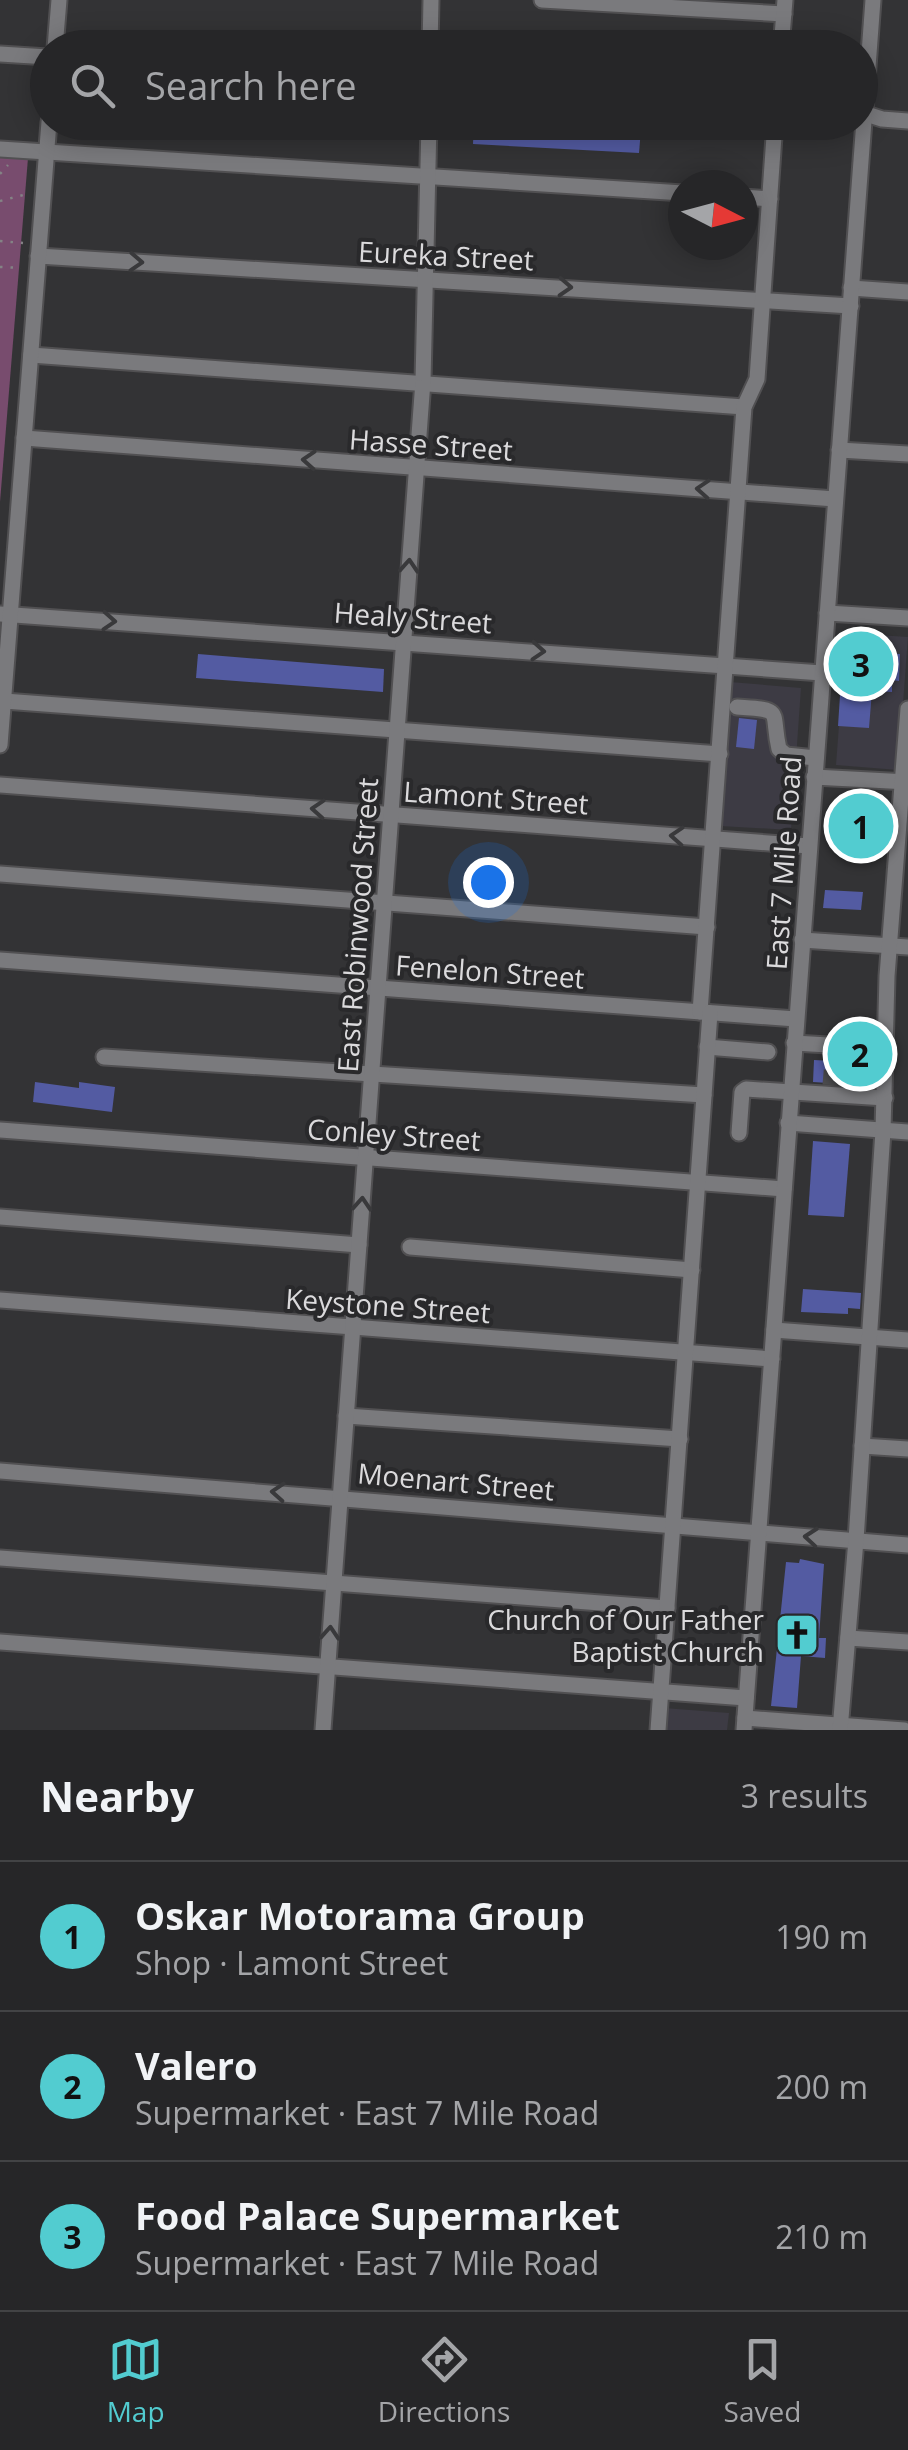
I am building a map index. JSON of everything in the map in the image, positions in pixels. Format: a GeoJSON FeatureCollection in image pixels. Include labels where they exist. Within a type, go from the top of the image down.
{"type":"FeatureCollection","features":[{"type":"Feature","properties":{"kind":"street"},"geometry":{"type":"LineString","coordinates":[[56,30],[59,0]]}},
{"type":"Feature","properties":{"kind":"street"},"geometry":{"type":"LineString","coordinates":[[430,30],[431,0]]}},
{"type":"Feature","properties":{"kind":"street"},"geometry":{"type":"LineString","coordinates":[[542,0],[784,7]]}},
{"type":"Feature","properties":{"kind":"street","name":"East 7 Mile Road"},"geometry":{"type":"LineString","coordinates":[[870,30],[873,0]]}},
{"type":"Feature","properties":{"kind":"street"},"geometry":{"type":"LineString","coordinates":[[0,54],[30,56]]}},
{"type":"Feature","properties":{"kind":"street"},"geometry":{"type":"LineString","coordinates":[[878,118],[908,121]]}},
{"type":"Feature","properties":{"kind":"street"},"geometry":{"type":"LineString","coordinates":[[0,745],[6,614],[48,140]]}},
{"type":"Feature","properties":{"kind":"street","name":"East Robinwood Street"},"geometry":{"type":"LineString","coordinates":[[323,1730],[423,382],[429,140]]}},
{"type":"Feature","properties":{"kind":"street"},"geometry":{"type":"LineString","coordinates":[[658,1730],[708,1047],[707,928],[744,407],[757,379],[774,140]]}},
{"type":"Feature","properties":{"kind":"street","name":"East 7 Mile Road"},"geometry":{"type":"LineString","coordinates":[[744,1724],[860,140]]}},
{"type":"Feature","properties":{"kind":"street"},"geometry":{"type":"LineString","coordinates":[[0,149],[668,192]]}},
{"type":"Feature","properties":{"kind":"street"},"geometry":{"type":"LineString","coordinates":[[758,198],[770,199]]}},
{"type":"Feature","properties":{"kind":"street","name":"Eureka Street"},"geometry":{"type":"LineString","coordinates":[[38,256],[850,306]]}},
{"type":"Feature","properties":{"kind":"street"},"geometry":{"type":"LineString","coordinates":[[851,288],[908,292]]}},
{"type":"Feature","properties":{"kind":"street"},"geometry":{"type":"LineString","coordinates":[[30,355],[744,407]]}},
{"type":"Feature","properties":{"kind":"street","name":"Hasse Street"},"geometry":{"type":"LineString","coordinates":[[24,438],[835,499]]}},
{"type":"Feature","properties":{"kind":"street"},"geometry":{"type":"LineString","coordinates":[[839,450],[908,454]]}},
{"type":"Feature","properties":{"kind":"street"},"geometry":{"type":"LineString","coordinates":[[826,612],[908,618]]}},
{"type":"Feature","properties":{"kind":"street","name":"Healy Street"},"geometry":{"type":"LineString","coordinates":[[6,614],[822,673]]}},
{"type":"Feature","properties":{"kind":"street"},"geometry":{"type":"LineString","coordinates":[[4,701],[720,754]]}},
{"type":"Feature","properties":{"kind":"street"},"geometry":{"type":"LineString","coordinates":[[737,706],[771,710],[776,715],[779,749],[786,755],[816,758]]}},
{"type":"Feature","properties":{"kind":"street"},"geometry":{"type":"LineString","coordinates":[[840,1728],[885,1098],[885,1002],[899,946],[908,710]]}},
{"type":"Feature","properties":{"kind":"street"},"geometry":{"type":"LineString","coordinates":[[814,776],[905,782]]}},
{"type":"Feature","properties":{"kind":"street","name":"Lamont Street"},"geometry":{"type":"LineString","coordinates":[[0,785],[809,846]]}},
{"type":"Feature","properties":{"kind":"street"},"geometry":{"type":"LineString","coordinates":[[0,874],[707,928]]}},
{"type":"Feature","properties":{"kind":"street"},"geometry":{"type":"LineString","coordinates":[[802,940],[899,946]]}},
{"type":"Feature","properties":{"kind":"street","name":"Fenelon Street"},"geometry":{"type":"LineString","coordinates":[[0,960],[796,1019]]}},
{"type":"Feature","properties":{"kind":"street"},"geometry":{"type":"LineString","coordinates":[[794,1042],[831,1055]]}},
{"type":"Feature","properties":{"kind":"street"},"geometry":{"type":"LineString","coordinates":[[708,1047],[768,1052]]}},
{"type":"Feature","properties":{"kind":"street"},"geometry":{"type":"LineString","coordinates":[[104,1057],[704,1095]]}},
{"type":"Feature","properties":{"kind":"street"},"geometry":{"type":"LineString","coordinates":[[739,1133],[744,1090],[830,1090],[885,1098]]}},
{"type":"Feature","properties":{"kind":"street"},"geometry":{"type":"LineString","coordinates":[[827,1126],[830,1090]]}},
{"type":"Feature","properties":{"kind":"street"},"geometry":{"type":"LineString","coordinates":[[788,1124],[908,1132]]}},
{"type":"Feature","properties":{"kind":"street","name":"Conley Street"},"geometry":{"type":"LineString","coordinates":[[0,1130],[784,1189]]}},
{"type":"Feature","properties":{"kind":"street"},"geometry":{"type":"LineString","coordinates":[[0,1217],[358,1245]]}},
{"type":"Feature","properties":{"kind":"street"},"geometry":{"type":"LineString","coordinates":[[410,1247],[692,1270]]}},
{"type":"Feature","properties":{"kind":"street","name":"Keystone Street"},"geometry":{"type":"LineString","coordinates":[[0,1300],[772,1358]]}},
{"type":"Feature","properties":{"kind":"street"},"geometry":{"type":"LineString","coordinates":[[774,1330],[908,1340]]}},
{"type":"Feature","properties":{"kind":"street"},"geometry":{"type":"LineString","coordinates":[[346,1416],[680,1439]]}},
{"type":"Feature","properties":{"kind":"street"},"geometry":{"type":"LineString","coordinates":[[862,1446],[908,1450]]}},
{"type":"Feature","properties":{"kind":"street","name":"Moenart Street"},"geometry":{"type":"LineString","coordinates":[[0,1472],[908,1544]]}},
{"type":"Feature","properties":{"kind":"street"},"geometry":{"type":"LineString","coordinates":[[0,1558],[667,1608]]}},
{"type":"Feature","properties":{"kind":"street"},"geometry":{"type":"LineString","coordinates":[[848,1638],[908,1642]]}},
{"type":"Feature","properties":{"kind":"street"},"geometry":{"type":"LineString","coordinates":[[0,1642],[746,1698]]}},
{"type":"Feature","properties":{"kind":"street"},"geometry":{"type":"LineString","coordinates":[[744,1724],[904,1730]]}},
{"type":"Feature","properties":{"kind":"path"},"geometry":{"type":"LineString","coordinates":[[0,201],[27,194]]}},
{"type":"Feature","properties":{"kind":"path"},"geometry":{"type":"LineString","coordinates":[[0,241],[23,243]]}},
{"type":"Feature","properties":{"kind":"path"},"geometry":{"type":"LineString","coordinates":[[0,266],[21,268]]}},
{"type":"Feature","properties":{"kind":"shaded area"},"geometry":{"type":"Polygon","coordinates":[[[0,156],[28,158],[0,502],[0,156]]]}},
{"type":"Feature","properties":{"kind":"shaded area"},"geometry":{"type":"Polygon","coordinates":[[[846,633],[908,637],[898,770],[836,765],[846,633]]]}},
{"type":"Feature","properties":{"kind":"shaded area"},"geometry":{"type":"Polygon","coordinates":[[[730,682],[801,688],[791,830],[720,826],[730,682]]]}},
{"type":"Feature","properties":{"kind":"shaded area"},"geometry":{"type":"Polygon","coordinates":[[[664,1708],[729,1713],[727,1730],[663,1730],[664,1708]]]}},
{"type":"Feature","properties":{"kind":"building"},"geometry":{"type":"Polygon","coordinates":[[[473,140],[640,140],[639,153],[473,144],[473,140]]]}},
{"type":"Feature","properties":{"kind":"building"},"geometry":{"type":"Polygon","coordinates":[[[843,650],[900,654],[899,681],[892,680],[892,692],[872,691],[869,728],[838,726],[843,650]]]}},
{"type":"Feature","properties":{"kind":"building"},"geometry":{"type":"Polygon","coordinates":[[[198,654],[384,669],[383,692],[196,678],[198,654]]]}},
{"type":"Feature","properties":{"kind":"building"},"geometry":{"type":"Polygon","coordinates":[[[739,718],[757,720],[754,749],[736,747],[739,718]]]}},
{"type":"Feature","properties":{"kind":"building"},"geometry":{"type":"Polygon","coordinates":[[[825,890],[863,892],[861,910],[823,908],[825,890]]]}},
{"type":"Feature","properties":{"kind":"building"},"geometry":{"type":"Polygon","coordinates":[[[852,1030],[872,1032],[869,1077],[845,1075],[844,1084],[813,1082],[814,1060],[833,1061],[834,1068],[842,1073],[853,1069],[856,1047],[852,1030]]]}},
{"type":"Feature","properties":{"kind":"building"},"geometry":{"type":"Polygon","coordinates":[[[35,1082],[79,1088],[79,1082],[115,1087],[112,1112],[33,1102],[35,1082]]]}},
{"type":"Feature","properties":{"kind":"building"},"geometry":{"type":"Polygon","coordinates":[[[813,1141],[850,1144],[844,1217],[808,1215],[813,1141]]]}},
{"type":"Feature","properties":{"kind":"building"},"geometry":{"type":"Polygon","coordinates":[[[803,1289],[861,1293],[860,1309],[848,1308],[848,1314],[801,1312],[803,1289]]]}},
{"type":"Feature","properties":{"kind":"building","name":"Church of Our Father Baptist Church"},"geometry":{"type":"Polygon","coordinates":[[[800,1559],[824,1564],[819,1638],[826,1638],[825,1658],[801,1656],[797,1708],[771,1706],[786,1562],[799,1563],[800,1559]]]}},
{"type":"Feature","properties":{"kind":"tunnel"},"geometry":{"type":"LineString","coordinates":[[830,1085],[832,1061]]}},
{"type":"Feature","properties":{"kind":"tunnel"},"geometry":{"type":"LineString","coordinates":[[842,1085],[844,1062]]}},
{"type":"Feature","properties":{"kind":"place","name":"Food Palace Supermarket"},"geometry":{"type":"Point","coordinates":[861,664]}},
{"type":"Feature","properties":{"kind":"place","name":"Oskar Motorama Group"},"geometry":{"type":"Point","coordinates":[861,826]}},
{"type":"Feature","properties":{"kind":"place","name":"Valero"},"geometry":{"type":"Point","coordinates":[860,1054]}},
{"type":"Feature","properties":{"kind":"place","name":"Church of Our Father Baptist Church"},"geometry":{"type":"Point","coordinates":[797,1635]}}]}
